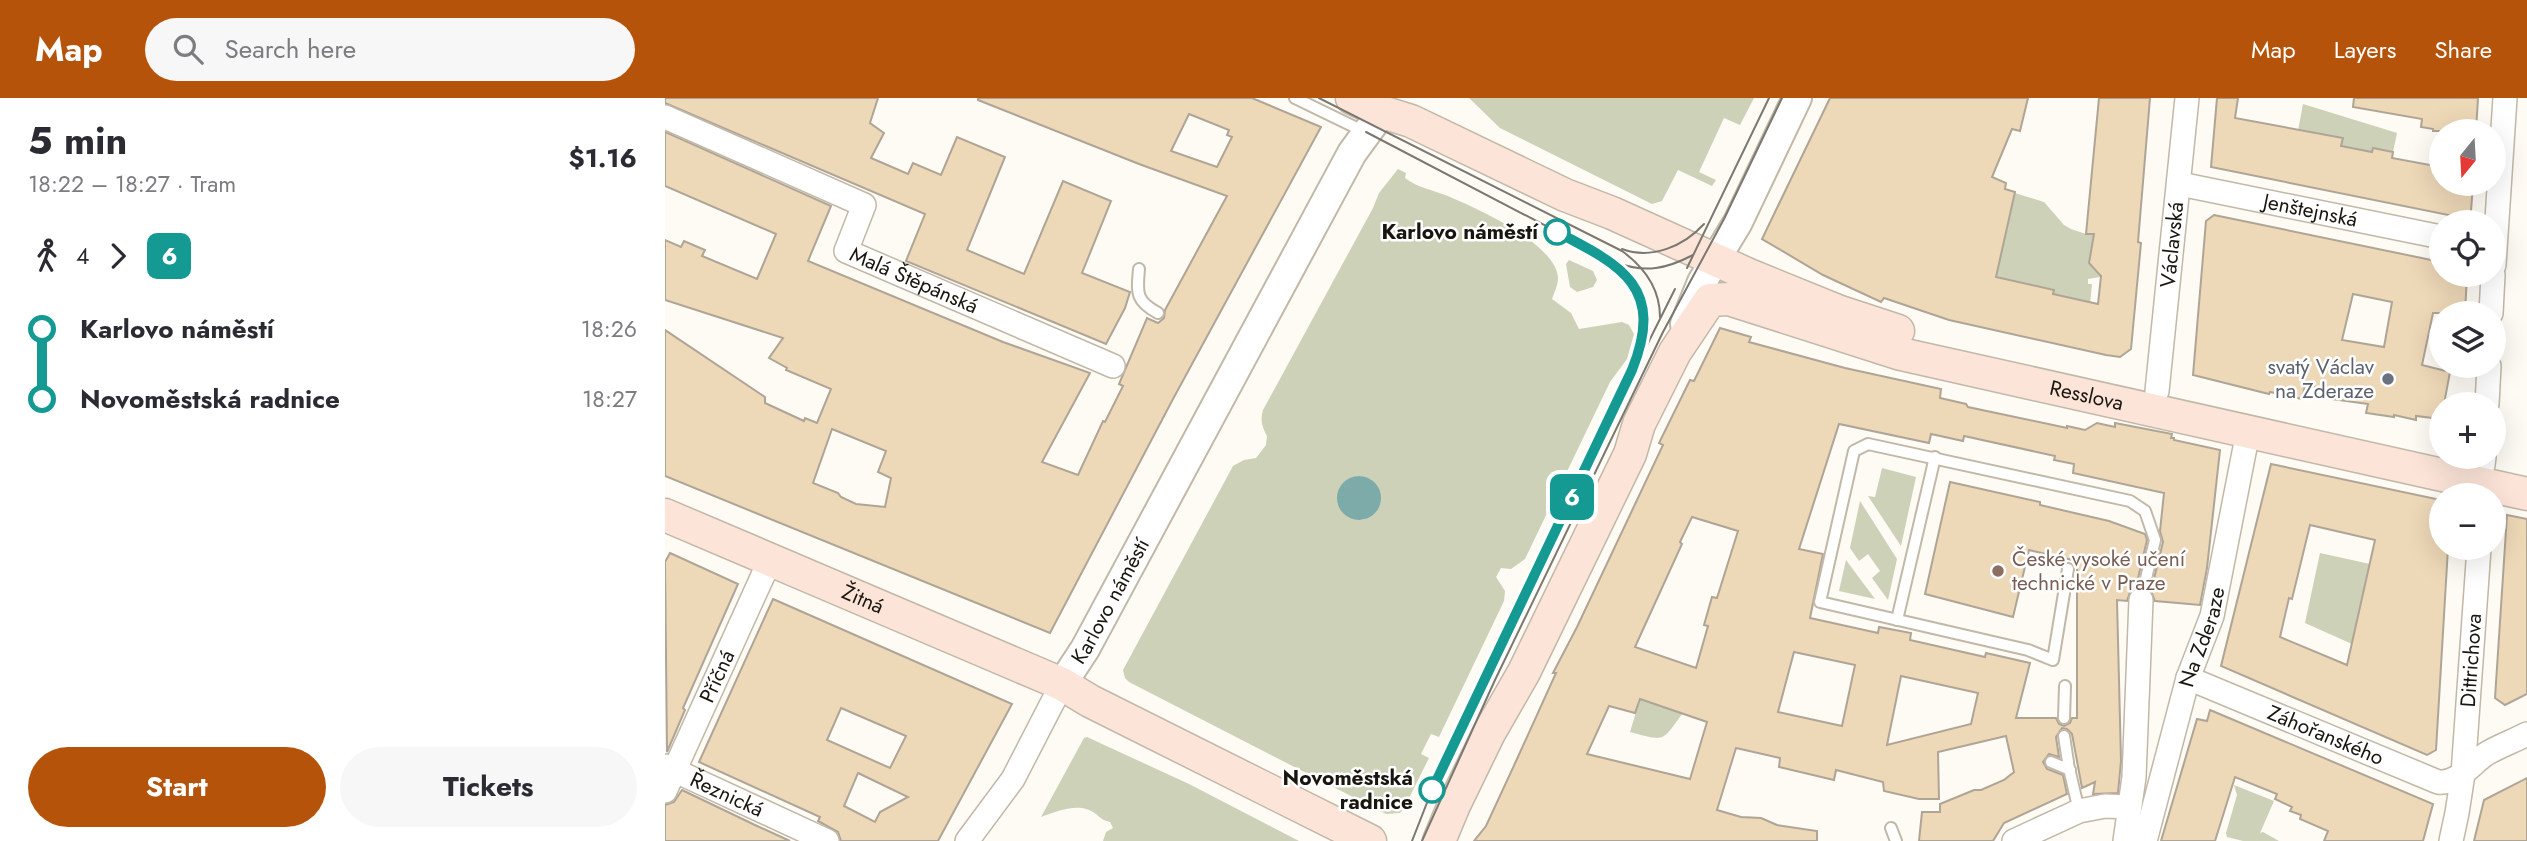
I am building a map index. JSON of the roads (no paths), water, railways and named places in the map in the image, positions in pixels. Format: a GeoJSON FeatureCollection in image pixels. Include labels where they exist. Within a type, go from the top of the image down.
{"type":"FeatureCollection","features":[{"type":"Feature","properties":{"kind":"main road"},"geometry":{"type":"LineString","coordinates":[[1352,98],[1380,114],[1411,121],[1565,195],[1716,260]]}},
{"type":"Feature","properties":{"kind":"main road","name":"Resslova"},"geometry":{"type":"LineString","coordinates":[[1716,260],[1868,323],[1961,348],[2429,453]]}},
{"type":"Feature","properties":{"kind":"main road","name":"Resslova"},"geometry":{"type":"LineString","coordinates":[[1675,352],[1707,303],[1710,300],[1726,298],[1901,354],[2248,432],[2483,475],[2527,474]]}},
{"type":"Feature","properties":{"kind":"main road"},"geometry":{"type":"LineString","coordinates":[[1439,841],[1489,733],[1524,672],[1630,454],[1639,424],[1675,352]]}},
{"type":"Feature","properties":{"kind":"main road","name":"Resslova"},"geometry":{"type":"LineString","coordinates":[[2483,475],[2527,494]]}},
{"type":"Feature","properties":{"kind":"main road","name":"Žitná"},"geometry":{"type":"LineString","coordinates":[[665,515],[1062,684]]}},
{"type":"Feature","properties":{"kind":"main road","name":"Karlovo náměstí"},"geometry":{"type":"LineString","coordinates":[[1062,684],[1090,701],[1370,841]]}},
{"type":"Feature","properties":{"kind":"street"},"geometry":{"type":"LineString","coordinates":[[1675,352],[1702,282],[1738,222],[1797,98]]}},
{"type":"Feature","properties":{"kind":"street","name":"Václavská"},"geometry":{"type":"LineString","coordinates":[[2157,391],[2187,98]]}},
{"type":"Feature","properties":{"kind":"street"},"geometry":{"type":"LineString","coordinates":[[2497,210],[2505,98]]}},
{"type":"Feature","properties":{"kind":"street","name":"Karlovo náměstí"},"geometry":{"type":"LineString","coordinates":[[967,841],[1013,779],[1304,240],[1380,114]]}},
{"type":"Feature","properties":{"kind":"street","name":"Malá Štěpánská"},"geometry":{"type":"LineString","coordinates":[[665,117],[864,205],[846,251],[1113,366]]}},
{"type":"Feature","properties":{"kind":"street","name":"Jenštejnská"},"geometry":{"type":"LineString","coordinates":[[2179,184],[2429,235]]}},
{"type":"Feature","properties":{"kind":"street","name":"Na Zderaze"},"geometry":{"type":"LineString","coordinates":[[2145,841],[2188,678],[2212,616],[2248,432]]}},
{"type":"Feature","properties":{"kind":"street","name":"Příčná"},"geometry":{"type":"LineString","coordinates":[[668,776],[770,560]]}},
{"type":"Feature","properties":{"kind":"street","name":"Dittrichova"},"geometry":{"type":"LineString","coordinates":[[2451,841],[2463,774],[2478,560]]}},
{"type":"Feature","properties":{"kind":"street"},"geometry":{"type":"LineString","coordinates":[[2125,841],[2134,777],[2141,600]]}},
{"type":"Feature","properties":{"kind":"street","name":"Záhořanského"},"geometry":{"type":"LineString","coordinates":[[2188,678],[2430,779],[2446,782],[2463,774]]}},
{"type":"Feature","properties":{"kind":"street"},"geometry":{"type":"LineString","coordinates":[[2463,774],[2486,755],[2527,734]]}},
{"type":"Feature","properties":{"kind":"street","name":"Řeznická"},"geometry":{"type":"LineString","coordinates":[[668,776],[827,841]]}},
{"type":"Feature","properties":{"kind":"street"},"geometry":{"type":"LineString","coordinates":[[2014,841],[2078,811],[2105,806],[2129,807]]}},
{"type":"Feature","properties":{"kind":"lane"},"geometry":{"type":"LineString","coordinates":[[1295,98],[1380,114]]}},
{"type":"Feature","properties":{"kind":"lane"},"geometry":{"type":"LineString","coordinates":[[1139,269],[1137,292],[1144,306],[1158,313]]}},
{"type":"Feature","properties":{"kind":"lane"},"geometry":{"type":"LineString","coordinates":[[2068,569],[2053,660],[2028,650],[1820,602],[1854,451],[1868,444],[2130,501],[2145,511],[2155,540],[2141,600]]}},
{"type":"Feature","properties":{"kind":"lane"},"geometry":{"type":"LineString","coordinates":[[1897,620],[1935,457]]}},
{"type":"Feature","properties":{"kind":"lane"},"geometry":{"type":"LineString","coordinates":[[2064,718],[2065,686]]}},
{"type":"Feature","properties":{"kind":"lane"},"geometry":{"type":"LineString","coordinates":[[2064,736],[2078,811]]}},
{"type":"Feature","properties":{"kind":"lane"},"geometry":{"type":"LineString","coordinates":[[2051,762],[2069,765]]}},
{"type":"Feature","properties":{"kind":"lane"},"geometry":{"type":"LineString","coordinates":[[1891,828],[1896,841]]}},
{"type":"Feature","properties":{"kind":"water"},"geometry":{"type":"Polygon","coordinates":[[[1359,476],[1374,483],[1381,498],[1374,513],[1359,520],[1344,513],[1337,498],[1344,483],[1359,476]]]}},
{"type":"Feature","properties":{"kind":"tram line"},"geometry":{"type":"LineString","coordinates":[[1319,98],[1622,251],[1649,279],[1657,297],[1660,317]]}},
{"type":"Feature","properties":{"kind":"tram line"},"geometry":{"type":"LineString","coordinates":[[1687,268],[1769,98]]}},
{"type":"Feature","properties":{"kind":"tram line"},"geometry":{"type":"LineString","coordinates":[[1422,841],[1495,680],[1663,332],[1724,219],[1782,98]]}},
{"type":"Feature","properties":{"kind":"tram line"},"geometry":{"type":"LineString","coordinates":[[1366,132],[1617,263],[1647,269],[1674,264],[1693,255]]}},
{"type":"Feature","properties":{"kind":"tram line"},"geometry":{"type":"LineString","coordinates":[[1622,249],[1645,253],[1667,249],[1687,239],[1704,224]]}},
{"type":"Feature","properties":{"kind":"tram line","name":"6"},"geometry":{"type":"LineString","coordinates":[[1432,790],[1632,370],[1643,341],[1643,309],[1632,282],[1618,266],[1557,232]]}},
{"type":"Feature","properties":{"kind":"tram line"},"geometry":{"type":"LineString","coordinates":[[1613,263],[1630,279],[1639,299],[1643,321],[1642,344]]}},
{"type":"Feature","properties":{"kind":"tram line"},"geometry":{"type":"LineString","coordinates":[[1595,449],[1675,289]]}},
{"type":"Feature","properties":{"kind":"tram line"},"geometry":{"type":"LineString","coordinates":[[1412,841],[1432,790],[1505,635]]}},
{"type":"Feature","properties":{"kind":"place","name":"Karlovo náměstí"},"geometry":{"type":"Point","coordinates":[1557,232]}},
{"type":"Feature","properties":{"kind":"place","name":"svatý Václav na Zderaze"},"geometry":{"type":"Point","coordinates":[2388,379]}},
{"type":"Feature","properties":{"kind":"place","name":"České vysoké učení technické v Praze"},"geometry":{"type":"Point","coordinates":[1998,571]}},
{"type":"Feature","properties":{"kind":"place","name":"Novoměstská radnice"},"geometry":{"type":"Point","coordinates":[1432,790]}}]}
